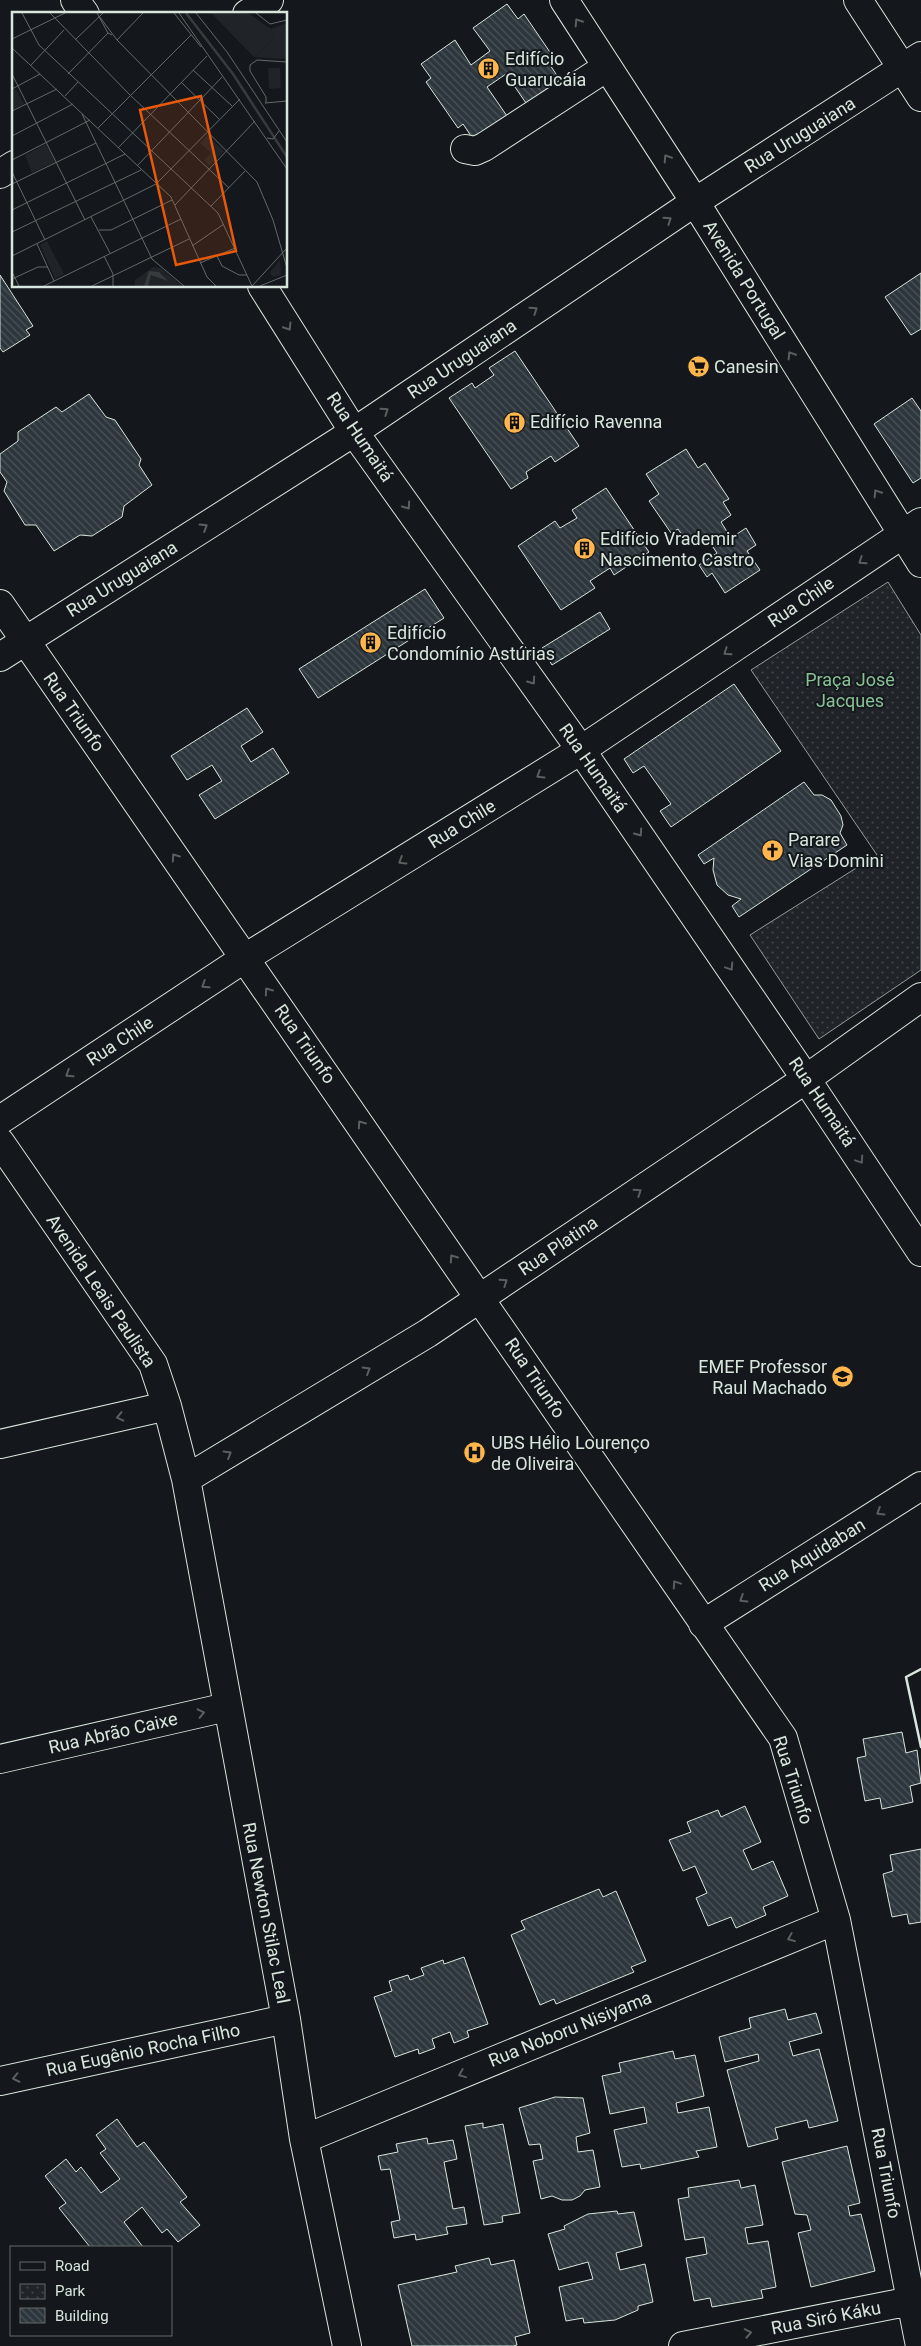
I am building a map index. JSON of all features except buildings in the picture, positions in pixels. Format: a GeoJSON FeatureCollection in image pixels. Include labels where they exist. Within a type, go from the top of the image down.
{"type":"FeatureCollection","features":[{"type":"Feature","properties":{"kind":"street"},"geometry":{"type":"LineString","coordinates":[[75,0],[84,12]]}},
{"type":"Feature","properties":{"kind":"street"},"geometry":{"type":"LineString","coordinates":[[250,12],[269,0]]}},
{"type":"Feature","properties":{"kind":"street","name":"Avenida Portugal"},"geometry":{"type":"LineString","coordinates":[[564,0],[695,202],[912,528],[921,563]]}},
{"type":"Feature","properties":{"kind":"street"},"geometry":{"type":"LineString","coordinates":[[858,0],[912,62],[921,97]]}},
{"type":"Feature","properties":{"kind":"street","name":"Rua Uruguaiana"},"geometry":{"type":"LineString","coordinates":[[0,657],[354,432],[695,202],[912,62]]}},
{"type":"Feature","properties":{"kind":"street"},"geometry":{"type":"LineString","coordinates":[[465,149],[475,151],[484,147],[607,67]]}},
{"type":"Feature","properties":{"kind":"street"},"geometry":{"type":"LineString","coordinates":[[0,174],[12,166]]}},
{"type":"Feature","properties":{"kind":"street","name":"Rua Humaitá"},"geometry":{"type":"LineString","coordinates":[[263,288],[354,432],[582,750],[806,1079],[921,1252]]}},
{"type":"Feature","properties":{"kind":"street","name":"Rua Chile"},"geometry":{"type":"LineString","coordinates":[[0,1120],[245,958],[582,750],[912,528]]}},
{"type":"Feature","properties":{"kind":"street","name":"Rua Triunfo"},"geometry":{"type":"LineString","coordinates":[[0,604],[783,1738],[836,1920],[920,2346]]}},
{"type":"Feature","properties":{"kind":"street","name":"Rua Platina"},"geometry":{"type":"LineString","coordinates":[[186,1479],[428,1333],[806,1079],[921,997]]}},
{"type":"Feature","properties":{"kind":"street","name":"Avenida Leais Paulista"},"geometry":{"type":"LineString","coordinates":[[0,1142],[153,1364],[167,1406],[186,1479]]}},
{"type":"Feature","properties":{"kind":"street"},"geometry":{"type":"LineString","coordinates":[[0,1444],[167,1406]]}},
{"type":"Feature","properties":{"kind":"street","name":"Rua Newton Stilac Leal"},"geometry":{"type":"LineString","coordinates":[[186,1479],[286,2020],[304,2139],[347,2346]]}},
{"type":"Feature","properties":{"kind":"street","name":"Rua Aquidaban"},"geometry":{"type":"LineString","coordinates":[[703,1624],[921,1486]]}},
{"type":"Feature","properties":{"kind":"street","name":"Rua Abrão Caixe"},"geometry":{"type":"LineString","coordinates":[[0,1759],[227,1707]]}},
{"type":"Feature","properties":{"kind":"street","name":"Rua Noboru Nisiyama"},"geometry":{"type":"LineString","coordinates":[[304,2139],[836,1920]]}},
{"type":"Feature","properties":{"kind":"street","name":"Rua Eugênio Rocha Filho"},"geometry":{"type":"LineString","coordinates":[[0,2081],[286,2020]]}},
{"type":"Feature","properties":{"kind":"street","name":"Rua Siró Káku"},"geometry":{"type":"LineString","coordinates":[[683,2346],[911,2301]]}},
{"type":"Feature","properties":{"kind":"green space","name":"Praça José Jacques"},"geometry":{"type":"Polygon","coordinates":[[[888,582],[921,635],[921,970],[819,1039],[750,935],[877,855],[751,670],[888,582]]]}},
{"type":"Feature","properties":{"kind":"wall"},"geometry":{"type":"LineString","coordinates":[[921,1669],[906,1677],[921,1747]]}},
{"type":"Feature","properties":{"kind":"place","name":"Edifício Guarucáia"},"geometry":{"type":"Point","coordinates":[489,69]}},
{"type":"Feature","properties":{"kind":"place","name":"Canesin"},"geometry":{"type":"Point","coordinates":[698,367]}},
{"type":"Feature","properties":{"kind":"place","name":"Edifício Ravenna"},"geometry":{"type":"Point","coordinates":[514,422]}},
{"type":"Feature","properties":{"kind":"place","name":"Edifício Vrademir Nascimento Castro"},"geometry":{"type":"Point","coordinates":[584,549]}},
{"type":"Feature","properties":{"kind":"place","name":"Edifício Condomínio Astúrias"},"geometry":{"type":"Point","coordinates":[371,643]}},
{"type":"Feature","properties":{"kind":"place","name":"Parare Vias Domini"},"geometry":{"type":"Point","coordinates":[772,850]}},
{"type":"Feature","properties":{"kind":"place","name":"EMEF Professor Raul Machado"},"geometry":{"type":"Point","coordinates":[843,1377]}},
{"type":"Feature","properties":{"kind":"place","name":"UBS Hélio Lourenço de Oliveira"},"geometry":{"type":"Point","coordinates":[475,1453]}}]}
